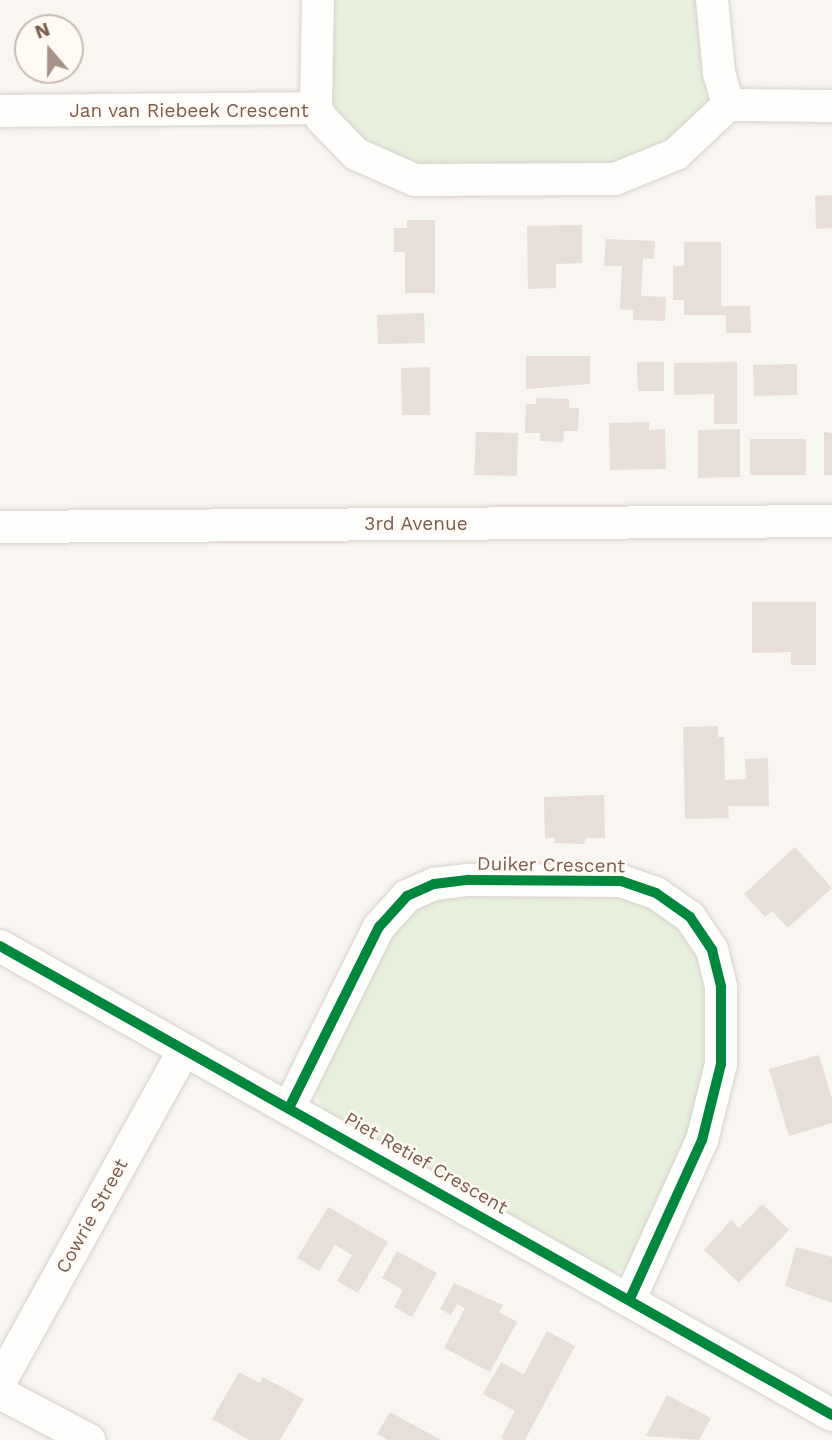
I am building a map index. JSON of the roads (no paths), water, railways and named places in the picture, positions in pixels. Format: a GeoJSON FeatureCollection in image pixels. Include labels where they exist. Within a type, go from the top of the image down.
{"type":"FeatureCollection","features":[{"type":"Feature","properties":{"kind":"street"},"geometry":{"type":"LineString","coordinates":[[316,108],[318,0]]}},
{"type":"Feature","properties":{"kind":"street"},"geometry":{"type":"LineString","coordinates":[[712,0],[719,73],[728,105],[832,106]]}},
{"type":"Feature","properties":{"kind":"street","name":"Jan van Riebeek Crescent"},"geometry":{"type":"LineString","coordinates":[[0,111],[316,108],[328,128],[356,154],[408,178],[429,183],[596,183],[635,174],[676,154],[728,105]]}},
{"type":"Feature","properties":{"kind":"street","name":"3rd Avenue"},"geometry":{"type":"LineString","coordinates":[[0,527],[832,521]]}},
{"type":"Feature","properties":{"kind":"street","name":"Duiker Crescent"},"geometry":{"type":"LineString","coordinates":[[290,1106],[379,927],[407,896],[434,884],[468,880],[621,881],[656,893],[690,917],[712,950],[720,987],[721,1064],[702,1139],[630,1299]]}},
{"type":"Feature","properties":{"kind":"street","name":"Piet Retief Crescent"},"geometry":{"type":"LineString","coordinates":[[0,946],[184,1050],[290,1106],[832,1415]]}},
{"type":"Feature","properties":{"kind":"street","name":"Cowrie Street"},"geometry":{"type":"LineString","coordinates":[[0,1382],[184,1050]]}},
{"type":"Feature","properties":{"kind":"street"},"geometry":{"type":"LineString","coordinates":[[0,1393],[89,1440]]}}]}
